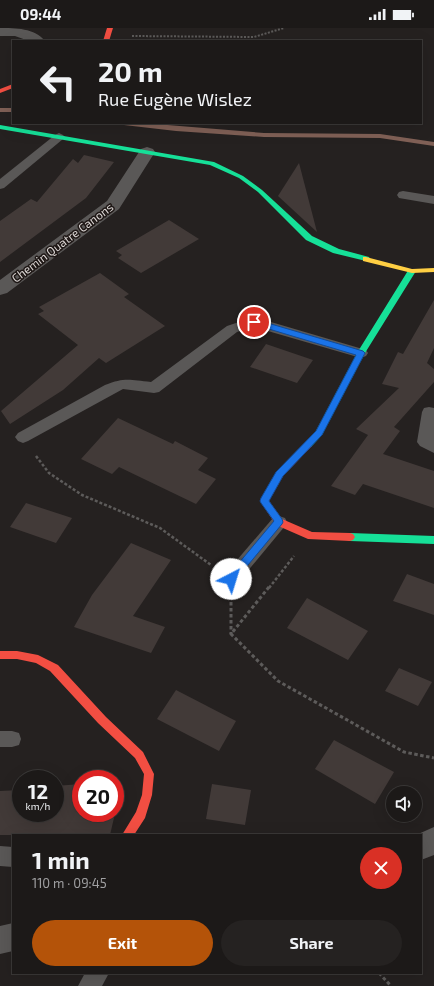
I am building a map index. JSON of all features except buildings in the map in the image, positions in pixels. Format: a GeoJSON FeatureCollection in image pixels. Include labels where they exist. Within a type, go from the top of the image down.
{"type":"FeatureCollection","features":[{"type":"Feature","properties":{"kind":"street"},"geometry":{"type":"LineString","coordinates":[[0,32],[9,30],[32,35],[37,40]]}},
{"type":"Feature","properties":{"kind":"street"},"geometry":{"type":"LineString","coordinates":[[0,91],[12,86]]}},
{"type":"Feature","properties":{"kind":"street"},"geometry":{"type":"LineString","coordinates":[[0,126],[212,162],[241,177],[260,191],[309,238],[336,251],[412,271],[434,270]]}},
{"type":"Feature","properties":{"kind":"street","name":"Chemin Quatre Canons"},"geometry":{"type":"LineString","coordinates":[[0,289],[113,205],[148,152]]}},
{"type":"Feature","properties":{"kind":"street"},"geometry":{"type":"LineString","coordinates":[[412,271],[361,353],[319,433],[280,474],[264,501],[279,522],[311,536],[434,540]]}},
{"type":"Feature","properties":{"kind":"street"},"geometry":{"type":"LineString","coordinates":[[0,655],[17,655],[38,659],[54,668],[102,720],[139,754],[149,774],[148,795],[142,814],[129,834]]}},
{"type":"Feature","properties":{"kind":"street"},"geometry":{"type":"LineString","coordinates":[[422,846],[434,840]]}},
{"type":"Feature","properties":{"kind":"street"},"geometry":{"type":"LineString","coordinates":[[0,940],[12,937]]}},
{"type":"Feature","properties":{"kind":"lane"},"geometry":{"type":"LineString","coordinates":[[0,185],[59,137]]}},
{"type":"Feature","properties":{"kind":"lane"},"geometry":{"type":"LineString","coordinates":[[403,195],[434,200]]}},
{"type":"Feature","properties":{"kind":"lane"},"geometry":{"type":"LineString","coordinates":[[23,437],[110,389],[122,384],[154,388],[232,329],[244,324],[254,322],[361,353]]}},
{"type":"Feature","properties":{"kind":"lane"},"geometry":{"type":"LineString","coordinates":[[429,412],[424,442],[434,447]]}},
{"type":"Feature","properties":{"kind":"lane"},"geometry":{"type":"LineString","coordinates":[[231,579],[279,522]]}},
{"type":"Feature","properties":{"kind":"lane"},"geometry":{"type":"LineString","coordinates":[[0,856],[12,857]]}},
{"type":"Feature","properties":{"kind":"lane"},"geometry":{"type":"LineString","coordinates":[[89,986],[97,974]]}},
{"type":"Feature","properties":{"kind":"path"},"geometry":{"type":"LineString","coordinates":[[108,35],[254,37],[284,28]]}},
{"type":"Feature","properties":{"kind":"path"},"geometry":{"type":"LineString","coordinates":[[23,437],[49,473],[82,496],[160,528],[231,579],[231,634],[278,681],[404,752],[434,758]]}},
{"type":"Feature","properties":{"kind":"path"},"geometry":{"type":"LineString","coordinates":[[231,634],[311,536]]}},
{"type":"Feature","properties":{"kind":"path"},"geometry":{"type":"LineString","coordinates":[[380,974],[391,986]]}},
{"type":"Feature","properties":{"kind":"waterway"},"geometry":{"type":"LineString","coordinates":[[0,110],[12,110]]}},
{"type":"Feature","properties":{"kind":"waterway"},"geometry":{"type":"LineString","coordinates":[[133,124],[176,129],[264,135],[380,136],[434,144]]}},
{"type":"Feature","properties":{"kind":"traffic: fast"},"geometry":{"type":"LineString","coordinates":[[0,127],[212,163],[241,177],[260,191],[309,238],[336,251],[366,259]]}},
{"type":"Feature","properties":{"kind":"traffic: fast"},"geometry":{"type":"LineString","coordinates":[[308,445],[319,433],[361,353],[412,271]]}},
{"type":"Feature","properties":{"kind":"traffic: fast"},"geometry":{"type":"LineString","coordinates":[[350,537],[434,540]]}},
{"type":"Feature","properties":{"kind":"traffic: slow"},"geometry":{"type":"LineString","coordinates":[[366,259],[412,271],[434,270]]}},
{"type":"Feature","properties":{"kind":"traffic: jam"},"geometry":{"type":"LineString","coordinates":[[106,40],[110,28]]}},
{"type":"Feature","properties":{"kind":"traffic: jam"},"geometry":{"type":"LineString","coordinates":[[0,91],[12,86]]}},
{"type":"Feature","properties":{"kind":"traffic: jam"},"geometry":{"type":"LineString","coordinates":[[308,445],[280,474],[264,501],[279,522],[311,536],[350,537]]}},
{"type":"Feature","properties":{"kind":"traffic: jam"},"geometry":{"type":"LineString","coordinates":[[0,655],[17,655],[38,659],[54,668],[102,720],[139,755],[149,774],[147,795],[141,814],[129,834]]}},
{"type":"Feature","properties":{"kind":"route"},"geometry":{"type":"LineString","coordinates":[[231,579],[279,522],[264,501],[280,474],[319,433],[361,353],[254,322]]}}]}
